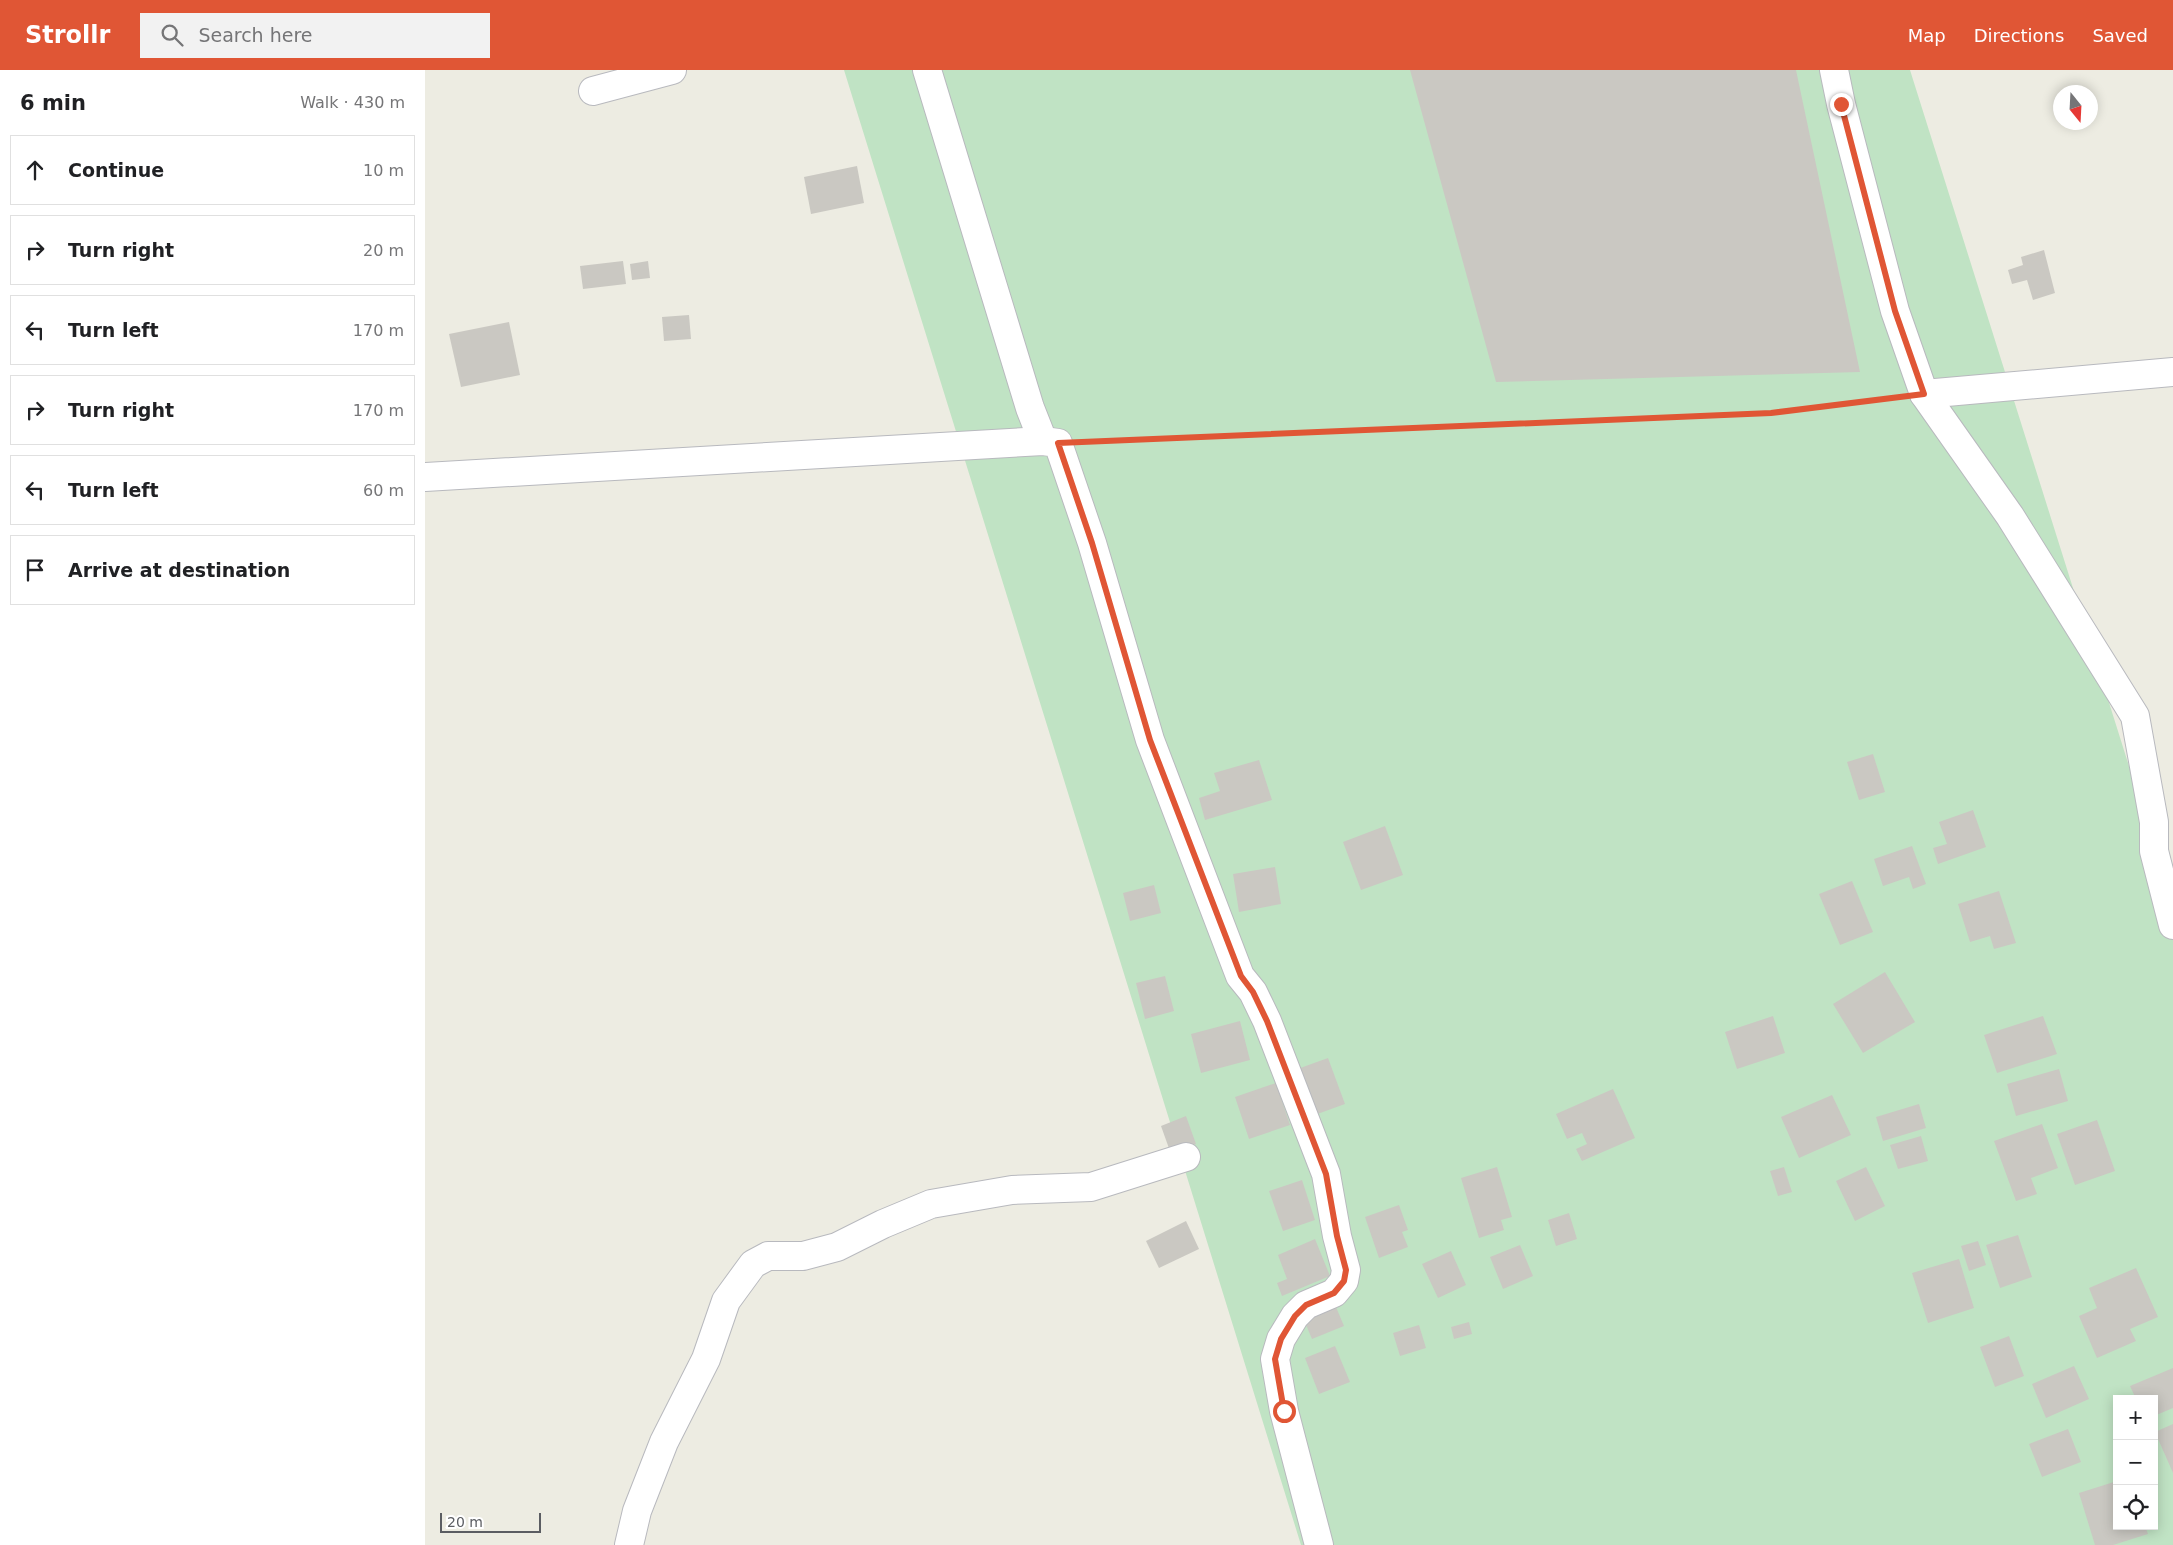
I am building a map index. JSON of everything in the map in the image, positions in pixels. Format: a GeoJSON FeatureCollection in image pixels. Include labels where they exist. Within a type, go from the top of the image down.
{"type":"FeatureCollection","features":[{"type":"Feature","properties":{"kind":"street"},"geometry":{"type":"LineString","coordinates":[[593,91],[672,70]]}},
{"type":"Feature","properties":{"kind":"street"},"geometry":{"type":"LineString","coordinates":[[927,70],[1027,399],[1050,442],[1092,543],[1160,766],[1241,976],[1253,992],[1267,1021],[1326,1174],[1337,1236],[1346,1270],[1344,1281],[1334,1293],[1306,1305],[1295,1316],[1281,1339],[1275,1359],[1284,1411],[1319,1545]]}},
{"type":"Feature","properties":{"kind":"street"},"geometry":{"type":"LineString","coordinates":[[1834,70],[1841,104],[1895,311],[1924,394],[2010,516],[2135,716],[2154,822],[2155,851],[2173,925]]}},
{"type":"Feature","properties":{"kind":"street"},"geometry":{"type":"LineString","coordinates":[[1924,394],[2173,372]]}},
{"type":"Feature","properties":{"kind":"street"},"geometry":{"type":"LineString","coordinates":[[425,476],[1050,442]]}},
{"type":"Feature","properties":{"kind":"street"},"geometry":{"type":"LineString","coordinates":[[629,1545],[637,1511],[664,1442],[706,1359],[726,1301],[753,1264],[768,1256],[803,1256],[837,1247],[883,1224],[931,1204],[1012,1190],[1091,1187],[1186,1157]]}},
{"type":"Feature","properties":{"kind":"path"},"geometry":{"type":"LineString","coordinates":[[1050,442],[1771,413],[1924,394]]}},
{"type":"Feature","properties":{"kind":"green space"},"geometry":{"type":"Polygon","coordinates":[[[844,70],[1910,70],[2173,906],[2173,1545],[1301,1545],[844,70]]]}},
{"type":"Feature","properties":{"kind":"building"},"geometry":{"type":"Polygon","coordinates":[[[1410,70],[1796,70],[1860,372],[1496,382],[1410,70]]]}},
{"type":"Feature","properties":{"kind":"building"},"geometry":{"type":"Polygon","coordinates":[[[857,166],[864,203],[811,214],[804,177],[857,166]]]}},
{"type":"Feature","properties":{"kind":"building"},"geometry":{"type":"Polygon","coordinates":[[[2044,250],[2055,293],[2033,300],[2027,280],[2012,284],[2008,270],[2023,265],[2021,257],[2044,250]]]}},
{"type":"Feature","properties":{"kind":"building"},"geometry":{"type":"Polygon","coordinates":[[[623,261],[626,284],[583,289],[580,266],[623,261]]]}},
{"type":"Feature","properties":{"kind":"building"},"geometry":{"type":"Polygon","coordinates":[[[648,261],[650,278],[632,280],[630,264],[648,261]]]}},
{"type":"Feature","properties":{"kind":"building"},"geometry":{"type":"Polygon","coordinates":[[[689,315],[691,339],[664,341],[662,317],[689,315]]]}},
{"type":"Feature","properties":{"kind":"building"},"geometry":{"type":"Polygon","coordinates":[[[509,322],[520,375],[461,387],[449,334],[509,322]]]}},
{"type":"Feature","properties":{"kind":"building"},"geometry":{"type":"Polygon","coordinates":[[[1873,754],[1885,792],[1859,800],[1847,762],[1873,754]]]}},
{"type":"Feature","properties":{"kind":"building"},"geometry":{"type":"Polygon","coordinates":[[[1259,760],[1272,800],[1205,820],[1199,798],[1220,791],[1214,773],[1259,760]]]}},
{"type":"Feature","properties":{"kind":"building"},"geometry":{"type":"Polygon","coordinates":[[[1973,810],[1986,847],[1938,864],[1933,848],[1947,844],[1939,822],[1973,810]]]}},
{"type":"Feature","properties":{"kind":"building"},"geometry":{"type":"Polygon","coordinates":[[[1385,826],[1403,875],[1361,890],[1343,842],[1385,826]]]}},
{"type":"Feature","properties":{"kind":"building"},"geometry":{"type":"Polygon","coordinates":[[[1912,846],[1926,884],[1913,889],[1909,877],[1883,886],[1874,859],[1912,846]]]}},
{"type":"Feature","properties":{"kind":"building"},"geometry":{"type":"Polygon","coordinates":[[[1275,867],[1281,904],[1239,912],[1233,874],[1275,867]]]}},
{"type":"Feature","properties":{"kind":"building"},"geometry":{"type":"Polygon","coordinates":[[[1852,881],[1873,932],[1840,945],[1819,894],[1852,881]]]}},
{"type":"Feature","properties":{"kind":"building"},"geometry":{"type":"Polygon","coordinates":[[[1154,885],[1161,913],[1130,921],[1123,893],[1154,885]]]}},
{"type":"Feature","properties":{"kind":"building"},"geometry":{"type":"Polygon","coordinates":[[[1999,891],[2016,943],[1994,949],[1990,936],[1970,942],[1958,904],[1999,891]]]}},
{"type":"Feature","properties":{"kind":"building"},"geometry":{"type":"Polygon","coordinates":[[[1885,972],[1915,1022],[1863,1053],[1833,1004],[1885,972]]]}},
{"type":"Feature","properties":{"kind":"building"},"geometry":{"type":"Polygon","coordinates":[[[1165,976],[1174,1011],[1145,1019],[1136,983],[1165,976]]]}},
{"type":"Feature","properties":{"kind":"building"},"geometry":{"type":"Polygon","coordinates":[[[1773,1016],[1785,1053],[1737,1069],[1725,1032],[1773,1016]]]}},
{"type":"Feature","properties":{"kind":"building"},"geometry":{"type":"Polygon","coordinates":[[[2043,1016],[2057,1054],[1997,1073],[1984,1035],[2043,1016]]]}},
{"type":"Feature","properties":{"kind":"building"},"geometry":{"type":"Polygon","coordinates":[[[1240,1021],[1250,1060],[1201,1073],[1191,1034],[1240,1021]]]}},
{"type":"Feature","properties":{"kind":"building"},"geometry":{"type":"Polygon","coordinates":[[[1328,1058],[1345,1104],[1309,1117],[1292,1071],[1328,1058]]]}},
{"type":"Feature","properties":{"kind":"building"},"geometry":{"type":"Polygon","coordinates":[[[2059,1069],[2068,1101],[2016,1116],[2007,1084],[2059,1069]]]}},
{"type":"Feature","properties":{"kind":"building"},"geometry":{"type":"Polygon","coordinates":[[[1276,1083],[1290,1125],[1249,1139],[1235,1097],[1276,1083]]]}},
{"type":"Feature","properties":{"kind":"building"},"geometry":{"type":"Polygon","coordinates":[[[1613,1089],[1635,1138],[1582,1161],[1576,1149],[1587,1144],[1582,1133],[1567,1139],[1556,1114],[1613,1089]]]}},
{"type":"Feature","properties":{"kind":"building"},"geometry":{"type":"Polygon","coordinates":[[[1832,1095],[1851,1135],[1799,1158],[1781,1117],[1832,1095]]]}},
{"type":"Feature","properties":{"kind":"building"},"geometry":{"type":"Polygon","coordinates":[[[1919,1104],[1926,1128],[1883,1141],[1876,1117],[1919,1104]]]}},
{"type":"Feature","properties":{"kind":"building"},"geometry":{"type":"Polygon","coordinates":[[[1186,1116],[1196,1144],[1171,1154],[1161,1126],[1186,1116]]]}},
{"type":"Feature","properties":{"kind":"building"},"geometry":{"type":"Polygon","coordinates":[[[2097,1120],[2115,1171],[2075,1185],[2057,1134],[2097,1120]]]}},
{"type":"Feature","properties":{"kind":"building"},"geometry":{"type":"Polygon","coordinates":[[[2042,1124],[2058,1168],[2031,1178],[2037,1194],[2016,1201],[1994,1141],[2042,1124]]]}},
{"type":"Feature","properties":{"kind":"building"},"geometry":{"type":"Polygon","coordinates":[[[1921,1136],[1928,1161],[1898,1169],[1890,1145],[1921,1136]]]}},
{"type":"Feature","properties":{"kind":"building"},"geometry":{"type":"Polygon","coordinates":[[[1497,1167],[1512,1217],[1501,1220],[1504,1230],[1479,1238],[1461,1178],[1497,1167]]]}},
{"type":"Feature","properties":{"kind":"building"},"geometry":{"type":"Polygon","coordinates":[[[1784,1167],[1792,1192],[1778,1196],[1770,1171],[1784,1167]]]}},
{"type":"Feature","properties":{"kind":"building"},"geometry":{"type":"Polygon","coordinates":[[[1866,1167],[1885,1206],[1855,1221],[1836,1181],[1866,1167]]]}},
{"type":"Feature","properties":{"kind":"building"},"geometry":{"type":"Polygon","coordinates":[[[1302,1180],[1315,1220],[1283,1231],[1269,1191],[1302,1180]]]}},
{"type":"Feature","properties":{"kind":"building"},"geometry":{"type":"Polygon","coordinates":[[[1399,1205],[1408,1230],[1402,1232],[1408,1247],[1379,1258],[1365,1217],[1399,1205]]]}},
{"type":"Feature","properties":{"kind":"building"},"geometry":{"type":"Polygon","coordinates":[[[1569,1213],[1577,1239],[1556,1246],[1548,1220],[1569,1213]]]}},
{"type":"Feature","properties":{"kind":"building"},"geometry":{"type":"Polygon","coordinates":[[[1186,1221],[1199,1249],[1159,1268],[1146,1241],[1186,1221]]]}},
{"type":"Feature","properties":{"kind":"building"},"geometry":{"type":"Polygon","coordinates":[[[2018,1235],[2032,1277],[2000,1288],[1986,1245],[2018,1235]]]}},
{"type":"Feature","properties":{"kind":"building"},"geometry":{"type":"Polygon","coordinates":[[[1315,1239],[1330,1276],[1282,1296],[1277,1283],[1287,1279],[1278,1255],[1315,1239]]]}},
{"type":"Feature","properties":{"kind":"building"},"geometry":{"type":"Polygon","coordinates":[[[1978,1241],[1986,1265],[1969,1271],[1961,1246],[1978,1241]]]}},
{"type":"Feature","properties":{"kind":"building"},"geometry":{"type":"Polygon","coordinates":[[[1520,1245],[1533,1276],[1503,1289],[1490,1257],[1520,1245]]]}},
{"type":"Feature","properties":{"kind":"building"},"geometry":{"type":"Polygon","coordinates":[[[1451,1251],[1466,1285],[1438,1298],[1422,1264],[1451,1251]]]}},
{"type":"Feature","properties":{"kind":"building"},"geometry":{"type":"Polygon","coordinates":[[[1959,1259],[1974,1308],[1928,1323],[1912,1273],[1959,1259]]]}},
{"type":"Feature","properties":{"kind":"building"},"geometry":{"type":"Polygon","coordinates":[[[2136,1268],[2158,1317],[2130,1329],[2136,1341],[2097,1358],[2079,1316],[2097,1308],[2089,1288],[2136,1268]]]}},
{"type":"Feature","properties":{"kind":"building"},"geometry":{"type":"Polygon","coordinates":[[[1336,1307],[1344,1326],[1312,1339],[1304,1320],[1336,1307]]]}},
{"type":"Feature","properties":{"kind":"building"},"geometry":{"type":"Polygon","coordinates":[[[1469,1322],[1472,1334],[1454,1339],[1451,1327],[1469,1322]]]}},
{"type":"Feature","properties":{"kind":"building"},"geometry":{"type":"Polygon","coordinates":[[[1419,1325],[1426,1348],[1400,1356],[1393,1333],[1419,1325]]]}},
{"type":"Feature","properties":{"kind":"building"},"geometry":{"type":"Polygon","coordinates":[[[2009,1336],[2024,1376],[1995,1387],[1980,1347],[2009,1336]]]}},
{"type":"Feature","properties":{"kind":"building"},"geometry":{"type":"Polygon","coordinates":[[[1335,1346],[1350,1382],[1319,1394],[1305,1358],[1335,1346]]]}},
{"type":"Feature","properties":{"kind":"building"},"geometry":{"type":"Polygon","coordinates":[[[2074,1366],[2089,1399],[2046,1418],[2032,1384],[2074,1366]]]}},
{"type":"Feature","properties":{"kind":"building"},"geometry":{"type":"Polygon","coordinates":[[[2173,1368],[2173,1408],[2158,1414],[2158,1395],[2134,1395],[2130,1386],[2173,1368]]]}},
{"type":"Feature","properties":{"kind":"building"},"geometry":{"type":"Polygon","coordinates":[[[2173,1424],[2173,1473],[2158,1439],[2158,1431],[2173,1424]]]}},
{"type":"Feature","properties":{"kind":"building"},"geometry":{"type":"Polygon","coordinates":[[[2068,1429],[2081,1462],[2042,1477],[2029,1444],[2068,1429]]]}},
{"type":"Feature","properties":{"kind":"building"},"geometry":{"type":"Polygon","coordinates":[[[2113,1482],[2113,1530],[2146,1530],[2148,1534],[2113,1545],[2095,1545],[2079,1493],[2113,1482]]]}},
{"type":"Feature","properties":{"kind":"route"},"geometry":{"type":"LineString","coordinates":[[1284,1411],[1275,1359],[1281,1339],[1295,1316],[1306,1305],[1334,1293],[1344,1281],[1346,1270],[1337,1236],[1326,1174],[1267,1021],[1253,992],[1241,976],[1150,740],[1092,543],[1058,443],[1771,413],[1924,394],[1895,311],[1841,104]]}}]}
